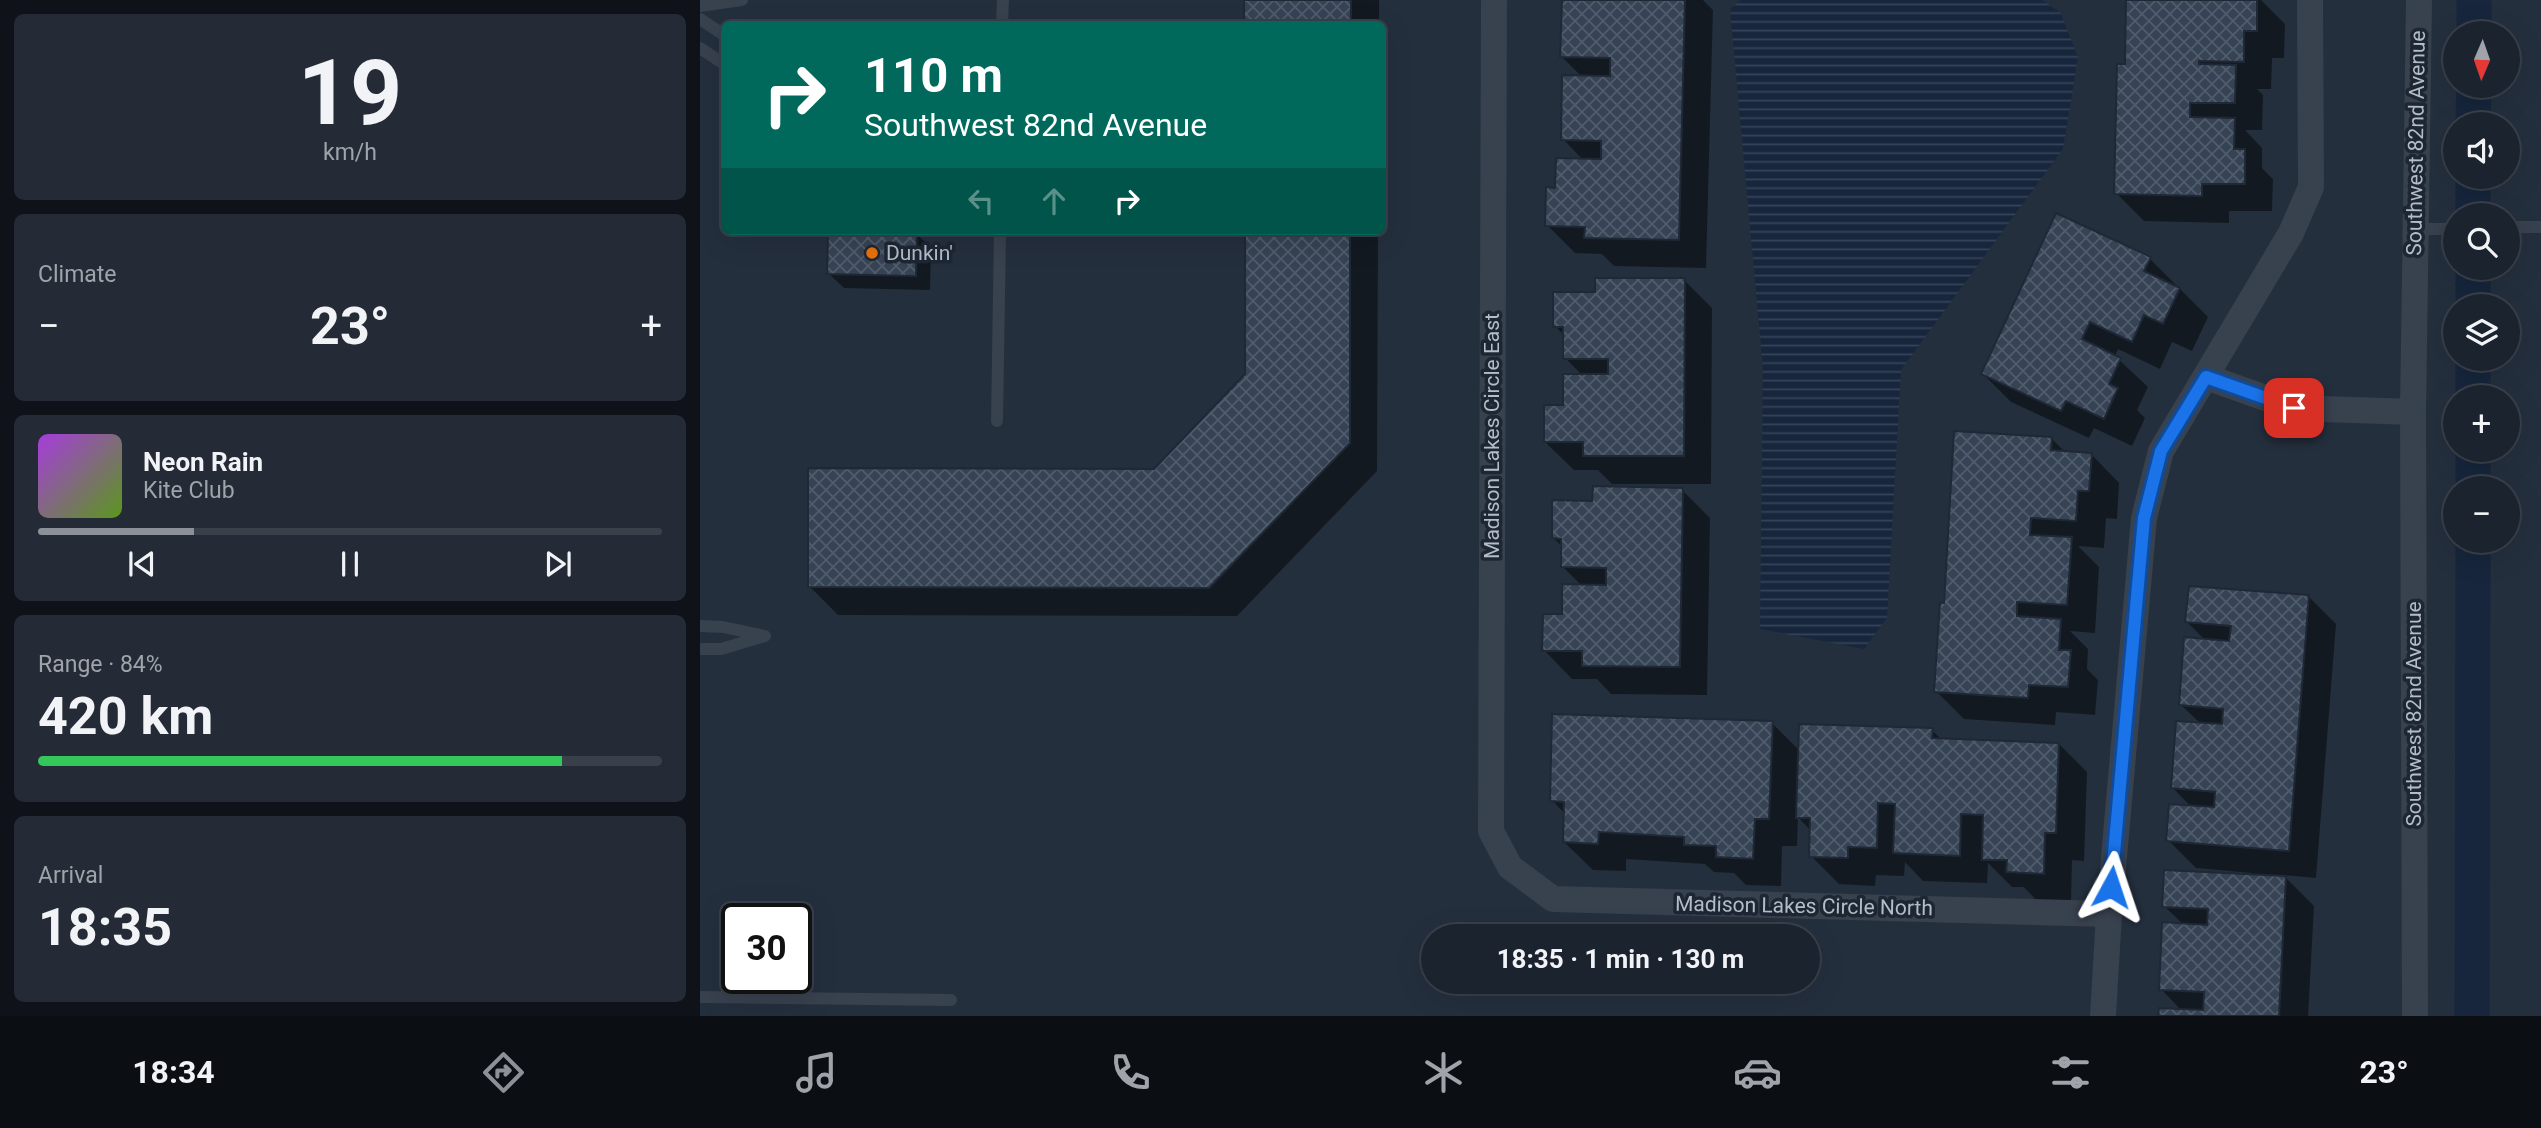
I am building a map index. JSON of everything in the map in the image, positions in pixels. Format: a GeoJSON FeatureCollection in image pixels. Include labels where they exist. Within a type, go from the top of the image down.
{"type":"FeatureCollection","features":[{"type":"Feature","properties":{"kind":"street","name":"Madison Lakes Circle East"},"geometry":{"type":"LineString","coordinates":[[1494,0],[1491,831],[1510,867]]}},
{"type":"Feature","properties":{"kind":"street"},"geometry":{"type":"LineString","coordinates":[[2103,1016],[2109,914],[2144,518],[2161,451],[2291,233],[2311,187],[2310,0]]}},
{"type":"Feature","properties":{"kind":"street","name":"Southwest 82nd Avenue"},"geometry":{"type":"LineString","coordinates":[[2416,1016],[2413,412],[2419,0]]}},
{"type":"Feature","properties":{"kind":"street"},"geometry":{"type":"LineString","coordinates":[[2206,377],[2294,408],[2413,412]]}},
{"type":"Feature","properties":{"kind":"street","name":"Madison Lakes Circle North"},"geometry":{"type":"LineString","coordinates":[[1510,867],[1553,899],[2109,914]]}},
{"type":"Feature","properties":{"kind":"lane"},"geometry":{"type":"LineString","coordinates":[[700,6],[743,0]]}},
{"type":"Feature","properties":{"kind":"lane"},"geometry":{"type":"LineString","coordinates":[[1002,21],[1003,0]]}},
{"type":"Feature","properties":{"kind":"lane"},"geometry":{"type":"LineString","coordinates":[[700,19],[721,33]]}},
{"type":"Feature","properties":{"kind":"lane"},"geometry":{"type":"LineString","coordinates":[[700,48],[721,62]]}},
{"type":"Feature","properties":{"kind":"lane"},"geometry":{"type":"LineString","coordinates":[[2520,227],[2541,227]]}},
{"type":"Feature","properties":{"kind":"lane"},"geometry":{"type":"LineString","coordinates":[[2415,229],[2443,229]]}},
{"type":"Feature","properties":{"kind":"lane"},"geometry":{"type":"LineString","coordinates":[[997,421],[1000,235]]}},
{"type":"Feature","properties":{"kind":"lane"},"geometry":{"type":"LineString","coordinates":[[700,626],[723,627],[765,636],[721,649],[700,649]]}},
{"type":"Feature","properties":{"kind":"lane"},"geometry":{"type":"LineString","coordinates":[[700,997],[951,1000]]}},
{"type":"Feature","properties":{"kind":"water"},"geometry":{"type":"Polygon","coordinates":[[[1741,0],[2042,0],[2060,12],[2078,57],[2063,149],[1901,370],[1887,618],[1864,649],[1760,629],[1763,369],[1730,9],[1741,0]]]}},
{"type":"Feature","properties":{"kind":"building"},"geometry":{"type":"Polygon","coordinates":[[[1244,0],[1351,0],[1351,21],[1244,21],[1244,0]]]}},
{"type":"Feature","properties":{"kind":"building"},"geometry":{"type":"Polygon","coordinates":[[[1562,0],[1685,0],[1679,240],[1584,238],[1585,227],[1545,226],[1546,187],[1555,188],[1556,158],[1601,159],[1601,141],[1561,140],[1562,75],[1610,76],[1610,58],[1560,57],[1562,0]]]}},
{"type":"Feature","properties":{"kind":"building"},"geometry":{"type":"Polygon","coordinates":[[[2126,0],[2257,0],[2257,31],[2244,31],[2244,62],[2199,61],[2199,64],[2236,65],[2235,103],[2190,103],[2190,117],[2235,118],[2234,149],[2245,149],[2245,184],[2202,184],[2202,196],[2114,194],[2117,64],[2125,64],[2126,0]]]}},
{"type":"Feature","properties":{"kind":"building"},"geometry":{"type":"Polygon","coordinates":[[[2056,213],[2151,257],[2144,271],[2180,288],[2163,324],[2144,315],[2132,342],[2090,322],[2082,339],[2121,358],[2109,384],[2118,388],[2104,419],[2066,401],[2061,411],[1981,374],[2056,213]]]}},
{"type":"Feature","properties":{"kind":"building","name":"Dunkin'"},"geometry":{"type":"Polygon","coordinates":[[[828,235],[917,235],[916,276],[827,274],[828,235]]]}},
{"type":"Feature","properties":{"kind":"building"},"geometry":{"type":"Polygon","coordinates":[[[1245,235],[1350,235],[1350,443],[1209,588],[808,587],[808,468],[1154,469],[1245,374],[1245,235]]]}},
{"type":"Feature","properties":{"kind":"building"},"geometry":{"type":"Polygon","coordinates":[[[1595,278],[1685,278],[1684,456],[1583,456],[1583,442],[1544,442],[1544,405],[1563,405],[1563,374],[1608,374],[1608,359],[1563,359],[1563,327],[1553,327],[1553,292],[1595,292],[1595,278]]]}},
{"type":"Feature","properties":{"kind":"building"},"geometry":{"type":"Polygon","coordinates":[[[1954,431],[2052,437],[2051,450],[2092,453],[2089,491],[2078,491],[2076,521],[2031,518],[2030,535],[2072,537],[2067,605],[2017,602],[2017,616],[2061,619],[2059,650],[2071,650],[2068,687],[2029,685],[2028,698],[1934,692],[1940,602],[1944,603],[1954,431]]]}},
{"type":"Feature","properties":{"kind":"building"},"geometry":{"type":"Polygon","coordinates":[[[1593,486],[1683,488],[1680,667],[1582,666],[1582,651],[1542,651],[1543,614],[1562,614],[1562,584],[1606,585],[1606,568],[1561,567],[1561,539],[1552,538],[1552,500],[1592,501],[1593,486]]]}},
{"type":"Feature","properties":{"kind":"building"},"geometry":{"type":"Polygon","coordinates":[[[2189,586],[2309,595],[2289,851],[2166,841],[2169,804],[2214,807],[2215,792],[2171,788],[2176,721],[2222,724],[2223,709],[2179,705],[2184,637],[2229,641],[2231,626],[2185,622],[2189,586]]]}},
{"type":"Feature","properties":{"kind":"building"},"geometry":{"type":"Polygon","coordinates":[[[1552,714],[1773,721],[1769,819],[1755,819],[1753,859],[1716,857],[1716,846],[1684,845],[1684,837],[1599,832],[1598,844],[1563,842],[1564,802],[1550,801],[1552,714]]]}},
{"type":"Feature","properties":{"kind":"building"},"geometry":{"type":"Polygon","coordinates":[[[1799,724],[1933,728],[1932,738],[2059,743],[2056,833],[2045,833],[2044,874],[2006,872],[2007,860],[1982,860],[1983,815],[1961,814],[1960,856],[1893,853],[1895,804],[1878,803],[1877,848],[1848,847],[1848,858],[1809,857],[1810,818],[1796,818],[1799,724]]]}},
{"type":"Feature","properties":{"kind":"building"},"geometry":{"type":"Polygon","coordinates":[[[2164,870],[2286,876],[2279,1016],[2158,1016],[2159,1008],[2203,1010],[2204,992],[2159,990],[2162,922],[2207,925],[2208,909],[2162,907],[2164,870]]]}},
{"type":"Feature","properties":{"kind":"waterway"},"geometry":{"type":"LineString","coordinates":[[2474,0],[2474,21]]}},
{"type":"Feature","properties":{"kind":"waterway"},"geometry":{"type":"LineString","coordinates":[[2473,112],[2474,98]]}},
{"type":"Feature","properties":{"kind":"waterway"},"geometry":{"type":"LineString","coordinates":[[2473,189],[2473,203]]}},
{"type":"Feature","properties":{"kind":"waterway"},"geometry":{"type":"LineString","coordinates":[[2473,280],[2473,294]]}},
{"type":"Feature","properties":{"kind":"waterway"},"geometry":{"type":"LineString","coordinates":[[2473,371],[2473,385]]}},
{"type":"Feature","properties":{"kind":"waterway"},"geometry":{"type":"LineString","coordinates":[[2473,462],[2473,476]]}},
{"type":"Feature","properties":{"kind":"waterway"},"geometry":{"type":"LineString","coordinates":[[2472,1016],[2473,553]]}},
{"type":"Feature","properties":{"kind":"place","name":"Dunkin'"},"geometry":{"type":"Point","coordinates":[872,253]}},
{"type":"Feature","properties":{"kind":"route"},"geometry":{"type":"LineString","coordinates":[[2111,887],[2144,518],[2161,451],[2206,377],[2294,408]]}}]}
